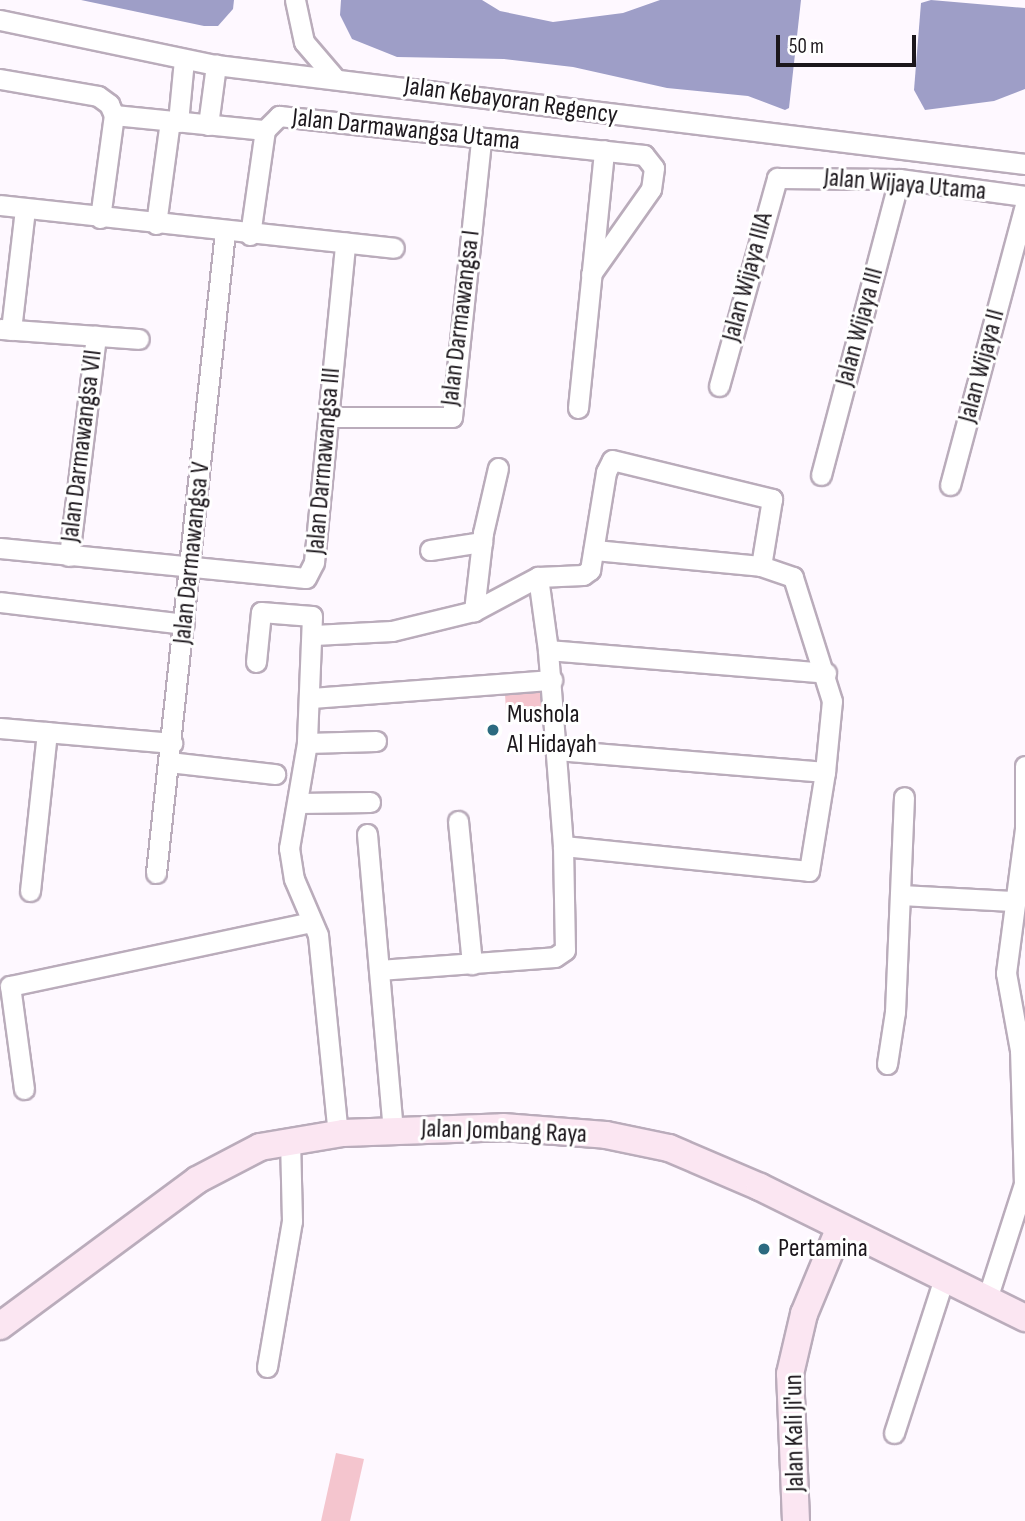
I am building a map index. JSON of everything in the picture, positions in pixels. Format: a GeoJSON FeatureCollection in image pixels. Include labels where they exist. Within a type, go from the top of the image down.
{"type":"FeatureCollection","features":[{"type":"Feature","properties":{"kind":"main road","name":"Jalan Jombang Raya"},"geometry":{"type":"LineString","coordinates":[[2,1321],[197,1180],[260,1147],[338,1134],[393,1129],[503,1127],[606,1135],[670,1148],[840,1227],[1025,1318]]}},
{"type":"Feature","properties":{"kind":"main road","name":"Jalan Kali Ji'un"},"geometry":{"type":"LineString","coordinates":[[796,1521],[790,1374],[804,1314],[840,1227]]}},
{"type":"Feature","properties":{"kind":"street"},"geometry":{"type":"LineString","coordinates":[[295,0],[304,42],[334,77]]}},
{"type":"Feature","properties":{"kind":"street","name":"Jalan Kebayoran Regency"},"geometry":{"type":"LineString","coordinates":[[0,20],[216,65],[334,77],[889,151],[1025,164]]}},
{"type":"Feature","properties":{"kind":"street"},"geometry":{"type":"LineString","coordinates":[[156,224],[184,60]]}},
{"type":"Feature","properties":{"kind":"street"},"geometry":{"type":"LineString","coordinates":[[208,125],[216,65]]}},
{"type":"Feature","properties":{"kind":"street"},"geometry":{"type":"LineString","coordinates":[[0,79],[98,96],[109,104],[114,115],[100,218]]}},
{"type":"Feature","properties":{"kind":"street","name":"Jalan Darmawangsa Utama"},"geometry":{"type":"LineString","coordinates":[[114,115],[265,130],[279,116],[604,150],[647,157],[653,162],[655,178],[591,274]]}},
{"type":"Feature","properties":{"kind":"street"},"geometry":{"type":"LineString","coordinates":[[250,235],[265,130]]}},
{"type":"Feature","properties":{"kind":"street","name":"Jalan Darmawangsa I"},"geometry":{"type":"LineString","coordinates":[[328,417],[452,417],[481,139]]}},
{"type":"Feature","properties":{"kind":"street"},"geometry":{"type":"LineString","coordinates":[[578,408],[604,150]]}},
{"type":"Feature","properties":{"kind":"street","name":"Jalan Wijaya Utama"},"geometry":{"type":"LineString","coordinates":[[785,176],[899,179],[1025,196]]}},
{"type":"Feature","properties":{"kind":"street","name":"Jalan Wijaya IIIA"},"geometry":{"type":"LineString","coordinates":[[719,386],[773,185],[785,176]]}},
{"type":"Feature","properties":{"kind":"street","name":"Jalan Wijaya III"},"geometry":{"type":"LineString","coordinates":[[821,475],[899,179]]}},
{"type":"Feature","properties":{"kind":"street"},"geometry":{"type":"LineString","coordinates":[[0,205],[250,235],[394,248]]}},
{"type":"Feature","properties":{"kind":"street","name":"Jalan Wijaya II"},"geometry":{"type":"LineString","coordinates":[[950,485],[1025,205]]}},
{"type":"Feature","properties":{"kind":"street"},"geometry":{"type":"LineString","coordinates":[[5,329],[25,209]]}},
{"type":"Feature","properties":{"kind":"street","name":"Jalan Darmawangsa V"},"geometry":{"type":"LineString","coordinates":[[156,873],[225,232]]}},
{"type":"Feature","properties":{"kind":"street","name":"Jalan Darmawangsa III"},"geometry":{"type":"LineString","coordinates":[[0,548],[306,578],[314,562],[345,243]]}},
{"type":"Feature","properties":{"kind":"street","name":"Jalan Darmawangsa VII"},"geometry":{"type":"LineString","coordinates":[[5,329],[139,339]]}},
{"type":"Feature","properties":{"kind":"street","name":"Jalan Darmawangsa VII"},"geometry":{"type":"LineString","coordinates":[[69,556],[96,336]]}},
{"type":"Feature","properties":{"kind":"street"},"geometry":{"type":"LineString","coordinates":[[314,635],[392,631],[474,611],[538,577],[587,573],[594,550],[606,472],[611,461],[617,460],[772,499],[761,566]]}},
{"type":"Feature","properties":{"kind":"street"},"geometry":{"type":"LineString","coordinates":[[474,611],[482,542],[498,468]]}},
{"type":"Feature","properties":{"kind":"street"},"geometry":{"type":"LineString","coordinates":[[430,550],[482,542]]}},
{"type":"Feature","properties":{"kind":"street"},"geometry":{"type":"LineString","coordinates":[[563,846],[809,871],[825,772],[832,701],[826,673],[793,577],[761,566],[594,550]]}},
{"type":"Feature","properties":{"kind":"street"},"geometry":{"type":"LineString","coordinates":[[379,970],[555,957],[562,954],[566,943],[557,750],[552,680],[538,577]]}},
{"type":"Feature","properties":{"kind":"street"},"geometry":{"type":"LineString","coordinates":[[0,602],[184,624]]}},
{"type":"Feature","properties":{"kind":"street"},"geometry":{"type":"LineString","coordinates":[[256,662],[261,612],[310,614],[314,635],[311,698],[291,864],[310,922],[318,935],[338,1134]]}},
{"type":"Feature","properties":{"kind":"street"},"geometry":{"type":"LineString","coordinates":[[548,650],[826,673]]}},
{"type":"Feature","properties":{"kind":"street"},"geometry":{"type":"LineString","coordinates":[[311,698],[552,680]]}},
{"type":"Feature","properties":{"kind":"street"},"geometry":{"type":"LineString","coordinates":[[0,728],[47,732],[275,774]]}},
{"type":"Feature","properties":{"kind":"street"},"geometry":{"type":"LineString","coordinates":[[30,891],[47,732]]}},
{"type":"Feature","properties":{"kind":"street"},"geometry":{"type":"LineString","coordinates":[[307,743],[376,741]]}},
{"type":"Feature","properties":{"kind":"street"},"geometry":{"type":"LineString","coordinates":[[557,750],[825,772]]}},
{"type":"Feature","properties":{"kind":"street"},"geometry":{"type":"LineString","coordinates":[[987,1299],[1023,1193],[1022,1050],[1006,988],[1017,946],[1012,901],[1025,829],[1025,766]]}},
{"type":"Feature","properties":{"kind":"street"},"geometry":{"type":"LineString","coordinates":[[887,1064],[901,895],[904,797]]}},
{"type":"Feature","properties":{"kind":"street"},"geometry":{"type":"LineString","coordinates":[[299,803],[370,802]]}},
{"type":"Feature","properties":{"kind":"street"},"geometry":{"type":"LineString","coordinates":[[458,821],[472,964]]}},
{"type":"Feature","properties":{"kind":"street"},"geometry":{"type":"LineString","coordinates":[[367,834],[393,1129]]}},
{"type":"Feature","properties":{"kind":"street"},"geometry":{"type":"LineString","coordinates":[[901,895],[1012,901]]}},
{"type":"Feature","properties":{"kind":"street"},"geometry":{"type":"LineString","coordinates":[[24,1088],[10,986],[310,922]]}},
{"type":"Feature","properties":{"kind":"street"},"geometry":{"type":"LineString","coordinates":[[267,1367],[292,1221],[290,1141]]}},
{"type":"Feature","properties":{"kind":"street"},"geometry":{"type":"LineString","coordinates":[[894,1433],[944,1278]]}},
{"type":"Feature","properties":{"kind":"shaded area"},"geometry":{"type":"Polygon","coordinates":[[[543,689],[545,710],[506,713],[505,693],[543,689]]]}},
{"type":"Feature","properties":{"kind":"shaded area"},"geometry":{"type":"Polygon","coordinates":[[[336,1453],[364,1459],[350,1521],[321,1521],[336,1453]]]}},
{"type":"Feature","properties":{"kind":"water"},"geometry":{"type":"Polygon","coordinates":[[[81,0],[234,0],[233,9],[218,26],[204,26],[81,0]]]}},
{"type":"Feature","properties":{"kind":"water"},"geometry":{"type":"Polygon","coordinates":[[[341,0],[482,0],[500,11],[553,22],[623,13],[660,0],[801,0],[789,108],[785,110],[748,96],[667,88],[573,67],[504,59],[397,57],[352,39],[340,15],[341,0]]]}},
{"type":"Feature","properties":{"kind":"water"},"geometry":{"type":"Polygon","coordinates":[[[931,0],[1025,8],[1025,89],[994,101],[925,110],[914,90],[921,3],[931,0]]]}},
{"type":"Feature","properties":{"kind":"place","name":"Mushola Al Hidayah"},"geometry":{"type":"Point","coordinates":[493,730]}},
{"type":"Feature","properties":{"kind":"place","name":"Pertamina"},"geometry":{"type":"Point","coordinates":[764,1249]}}]}
